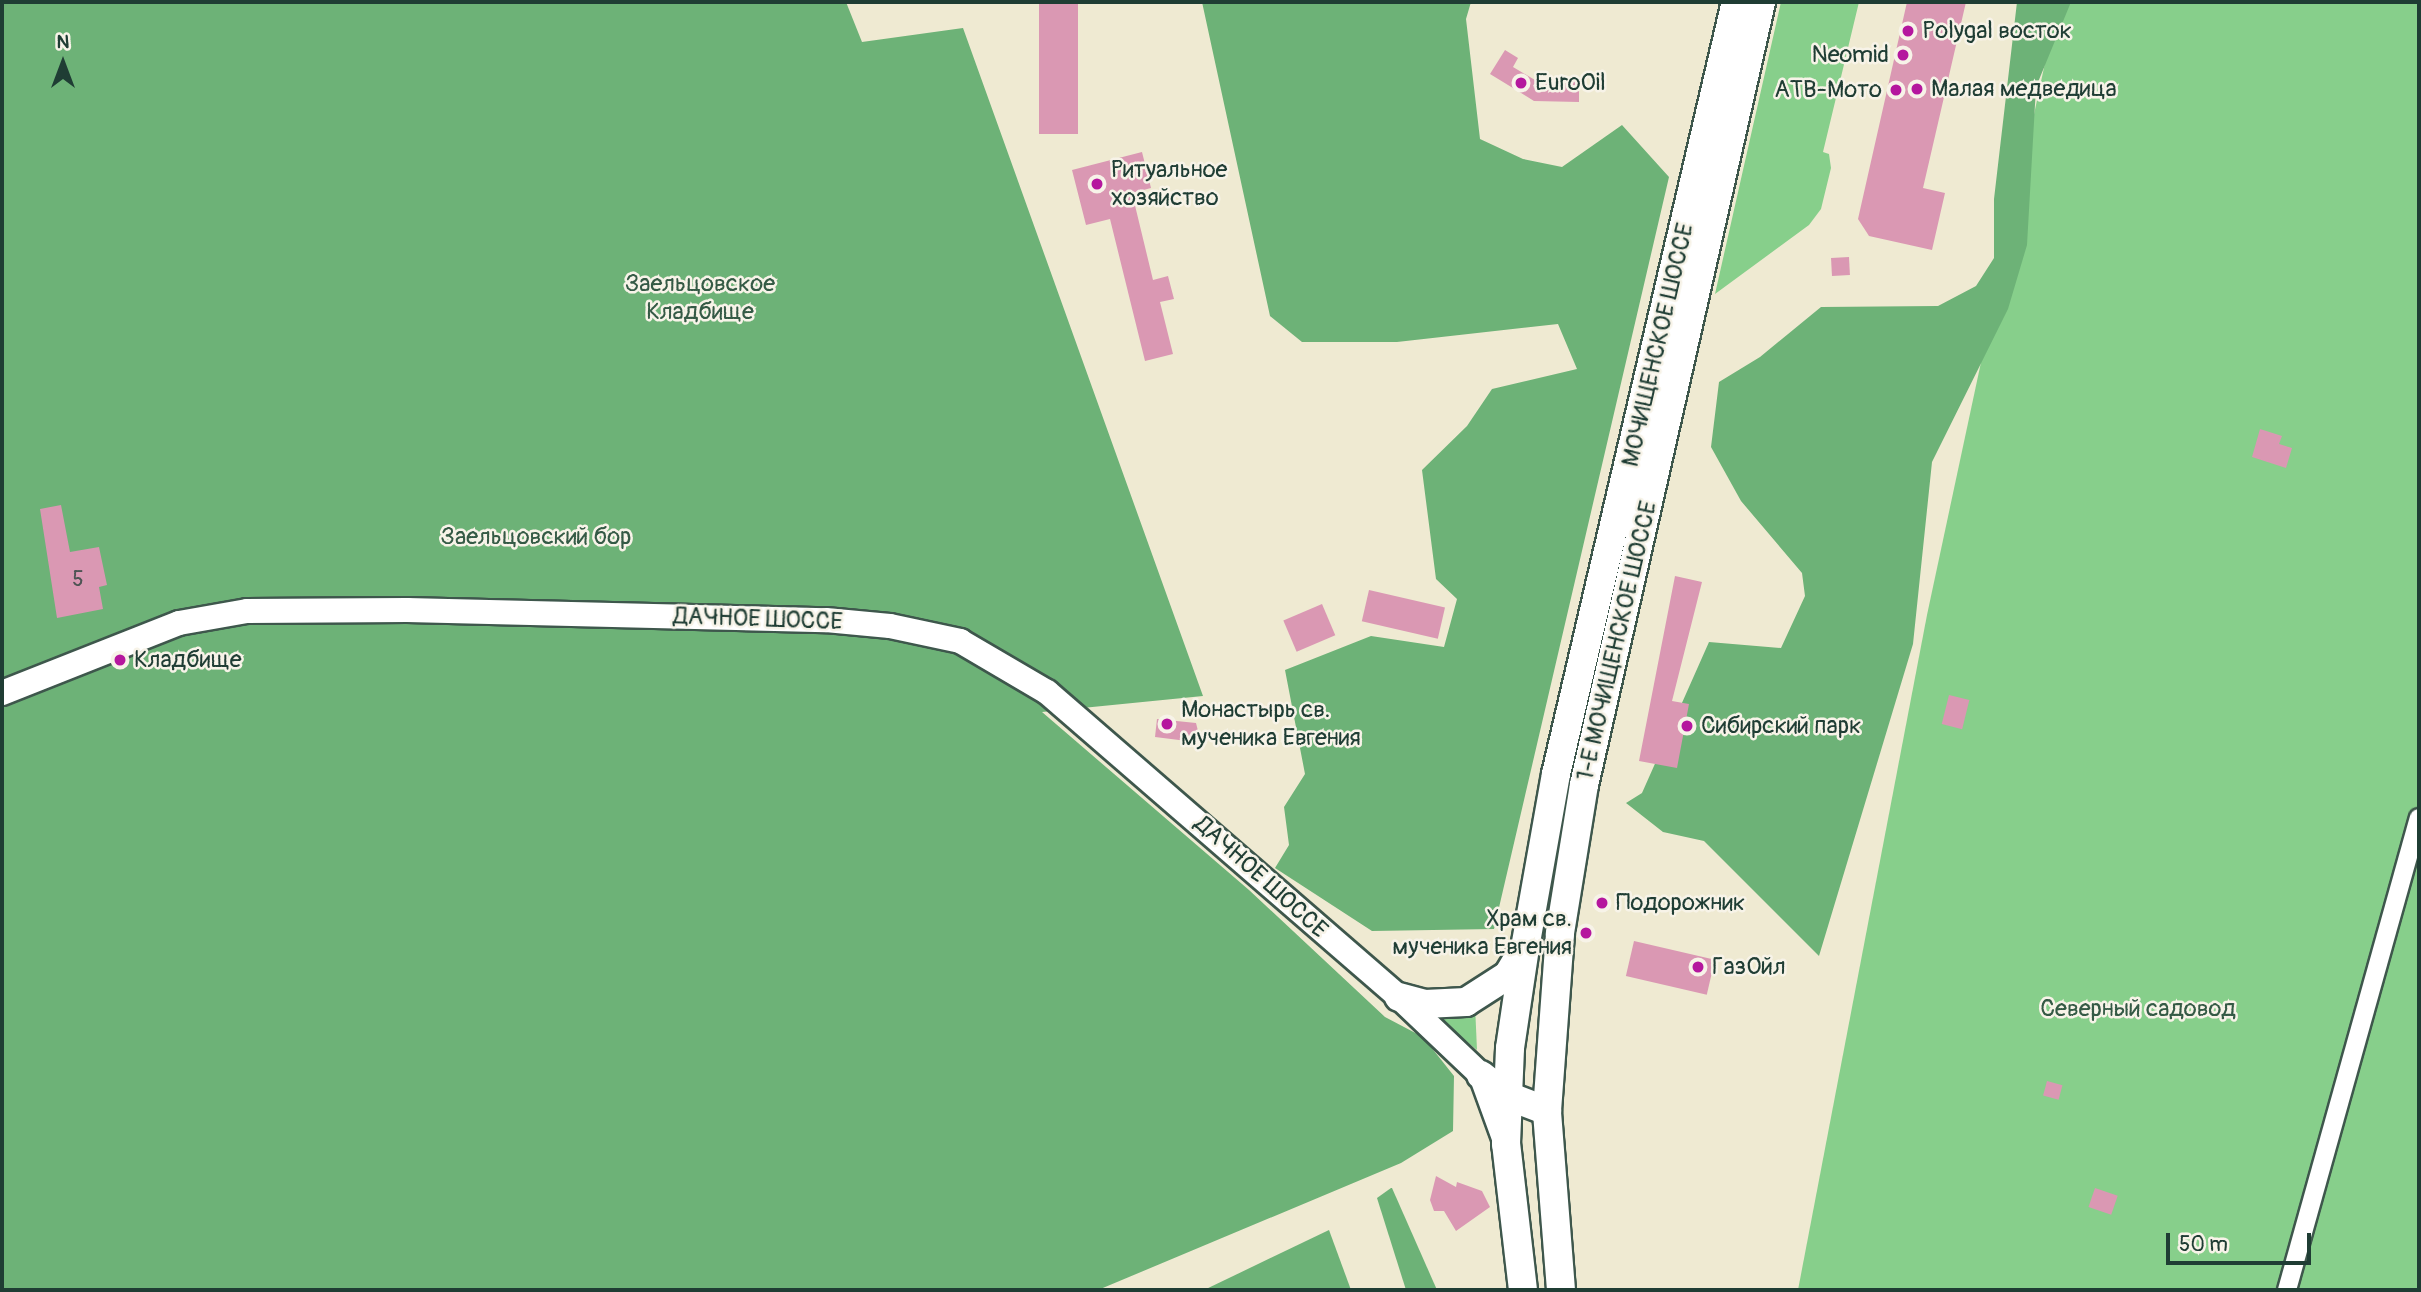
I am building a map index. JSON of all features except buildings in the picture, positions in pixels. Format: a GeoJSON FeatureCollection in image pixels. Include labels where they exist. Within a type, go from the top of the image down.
{"type":"FeatureCollection","features":[{"type":"Feature","properties":{"kind":"main road","name":"МОЧИЩЕНСКОЕ ШОССЕ"},"geometry":{"type":"LineString","coordinates":[[1506,1143],[1507,1096],[1525,948],[1556,774],[1736,2]]}},
{"type":"Feature","properties":{"kind":"main road","name":"1-Е МОЧИЩЕНСКОЕ ШОССЕ"},"geometry":{"type":"LineString","coordinates":[[1560,1290],[1548,1111],[1560,933],[1584,785],[1760,2]]}},
{"type":"Feature","properties":{"kind":"main road"},"geometry":{"type":"LineString","coordinates":[[1399,997],[1425,1004],[1466,1002],[1508,975],[1525,948]]}},
{"type":"Feature","properties":{"kind":"main road"},"geometry":{"type":"LineString","coordinates":[[1481,1075],[1507,1096],[1548,1111]]}},
{"type":"Feature","properties":{"kind":"main road"},"geometry":{"type":"LineString","coordinates":[[1506,1143],[1522,1290]]}},
{"type":"Feature","properties":{"kind":"street","name":"ДАЧНОЕ ШОССЕ"},"geometry":{"type":"LineString","coordinates":[[2,693],[179,623],[247,611],[407,610],[827,620],[925,631],[960,641],[1047,692],[1399,997],[1481,1075]]}},
{"type":"Feature","properties":{"kind":"street"},"geometry":{"type":"LineString","coordinates":[[2287,1290],[2419,818]]}},
{"type":"Feature","properties":{"kind":"street"},"geometry":{"type":"LineString","coordinates":[[1481,1075],[1506,1143]]}},
{"type":"Feature","properties":{"kind":"green space","name":"Заельцовский бор"},"geometry":{"type":"Polygon","coordinates":[[[2,2],[846,2],[862,42],[963,28],[1203,696],[1042,712],[1249,890],[1385,1017],[1423,1037],[1454,1076],[1453,1131],[1401,1163],[1098,1290],[2,1290],[2,2]]]}},
{"type":"Feature","properties":{"kind":"green space"},"geometry":{"type":"Polygon","coordinates":[[[1202,2],[1471,2],[1466,19],[1480,139],[1523,159],[1562,167],[1622,125],[1669,177],[1494,929],[1372,931],[1275,868],[1289,845],[1284,807],[1305,774],[1285,670],[1371,636],[1444,647],[1457,599],[1436,579],[1422,470],[1467,426],[1492,389],[1577,369],[1558,324],[1397,342],[1302,342],[1270,316],[1202,2]]]}},
{"type":"Feature","properties":{"kind":"green space"},"geometry":{"type":"Polygon","coordinates":[[[1781,2],[1859,2],[1823,152],[1829,154],[1831,168],[1821,209],[1809,225],[1715,294],[1781,2]]]}},
{"type":"Feature","properties":{"kind":"green space"},"geometry":{"type":"Polygon","coordinates":[[[2017,2],[2071,2],[2036,87],[2027,245],[2008,309],[1932,462],[1913,644],[1819,956],[1704,841],[1663,832],[1626,803],[1642,793],[1709,642],[1781,648],[1805,596],[1802,573],[1741,501],[1711,447],[1719,382],[1760,357],[1821,307],[1938,306],[1976,286],[1994,258],[1994,199],[2017,2]]]}},
{"type":"Feature","properties":{"kind":"green space","name":"Северный садовод"},"geometry":{"type":"Polygon","coordinates":[[[2058,2],[2419,2],[2419,1290],[1798,1290],[1927,615],[2058,2]]]}},
{"type":"Feature","properties":{"kind":"green space"},"geometry":{"type":"Polygon","coordinates":[[[1475,1005],[1477,1050],[1441,1021],[1442,1016],[1475,1005]]]}},
{"type":"Feature","properties":{"kind":"green space"},"geometry":{"type":"Polygon","coordinates":[[[1391,1188],[1437,1290],[1406,1290],[1377,1198],[1391,1188]]]}},
{"type":"Feature","properties":{"kind":"green space"},"geometry":{"type":"Polygon","coordinates":[[[1329,1230],[1351,1290],[1204,1290],[1329,1230]]]}},
{"type":"Feature","properties":{"kind":"place","name":"Polygal восток"},"geometry":{"type":"Point","coordinates":[1908,31]}},
{"type":"Feature","properties":{"kind":"place","name":"Neomid"},"geometry":{"type":"Point","coordinates":[1903,55]}},
{"type":"Feature","properties":{"kind":"place","name":"EuroOil"},"geometry":{"type":"Point","coordinates":[1521,83]}},
{"type":"Feature","properties":{"kind":"place","name":"Малая медведица"},"geometry":{"type":"Point","coordinates":[1917,89]}},
{"type":"Feature","properties":{"kind":"place","name":"АТВ-Мото"},"geometry":{"type":"Point","coordinates":[1896,90]}},
{"type":"Feature","properties":{"kind":"place","name":"Ритуальное хозяйство"},"geometry":{"type":"Point","coordinates":[1097,184]}},
{"type":"Feature","properties":{"kind":"place","name":"Кладбище"},"geometry":{"type":"Point","coordinates":[120,660]}},
{"type":"Feature","properties":{"kind":"place","name":"Монастырь св. мученика Евгения"},"geometry":{"type":"Point","coordinates":[1167,724]}},
{"type":"Feature","properties":{"kind":"place","name":"Сибирский парк"},"geometry":{"type":"Point","coordinates":[1687,726]}},
{"type":"Feature","properties":{"kind":"place","name":"Подорожник"},"geometry":{"type":"Point","coordinates":[1602,903]}},
{"type":"Feature","properties":{"kind":"place","name":"Храм св. мученика Евгения"},"geometry":{"type":"Point","coordinates":[1586,933]}},
{"type":"Feature","properties":{"kind":"place","name":"ГазОйл"},"geometry":{"type":"Point","coordinates":[1698,967]}},
{"type":"Feature","properties":{"kind":"park label","name":"Заельцовское Кладбище"},"geometry":{"type":"Point","coordinates":[700,298]}}]}
